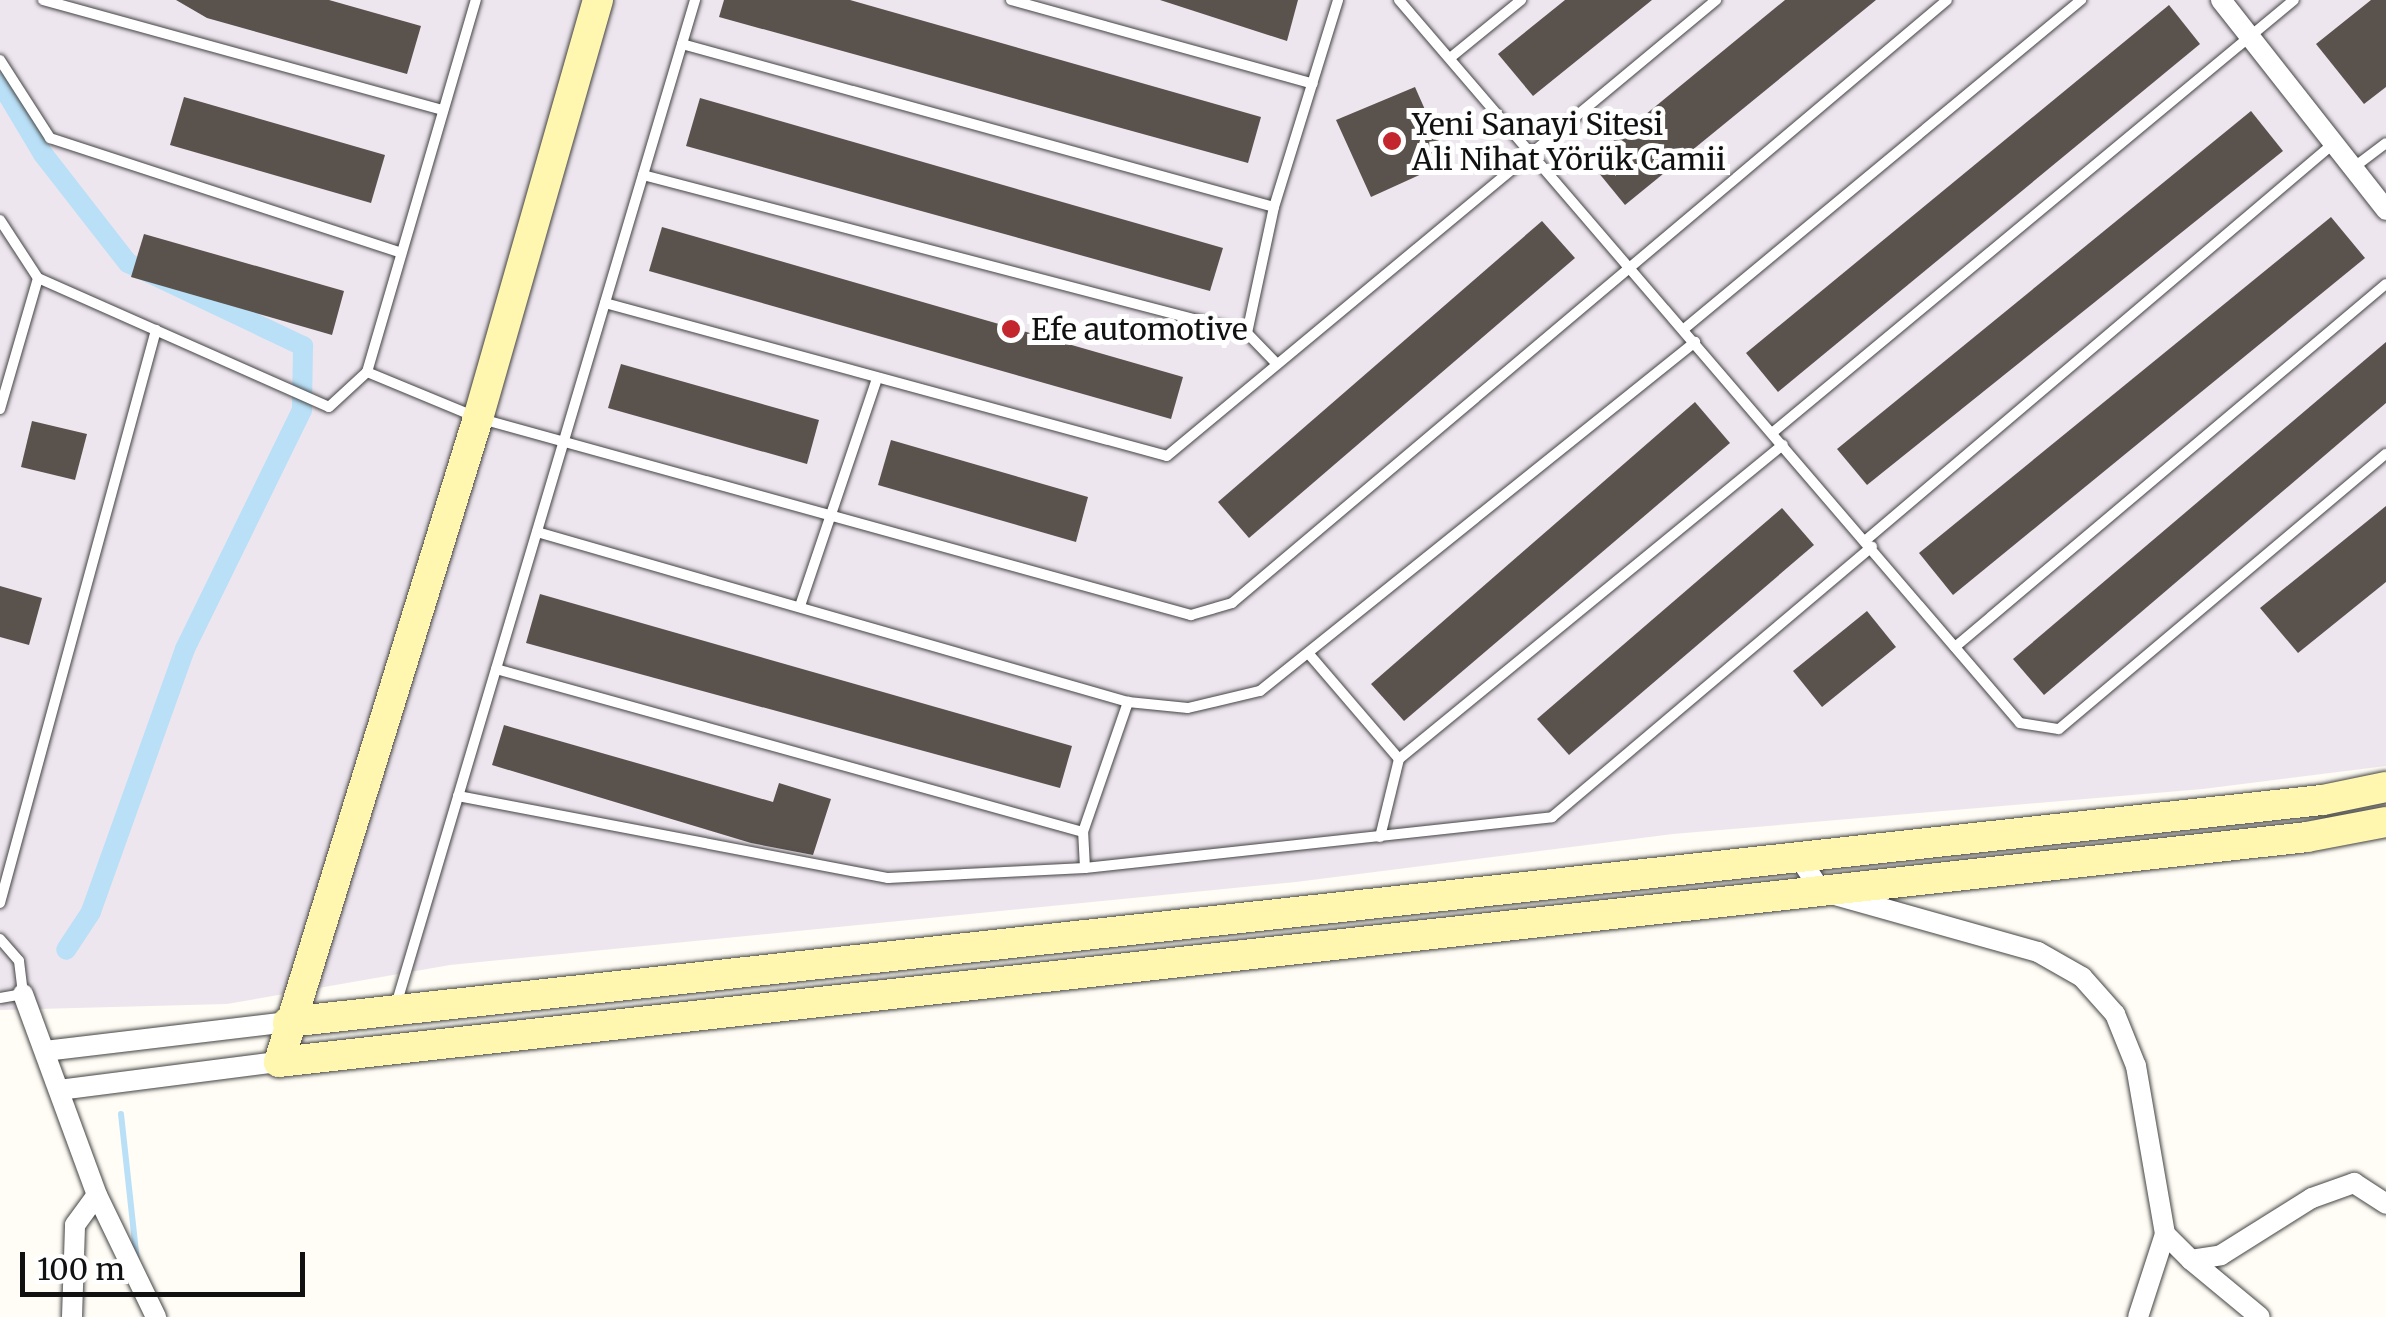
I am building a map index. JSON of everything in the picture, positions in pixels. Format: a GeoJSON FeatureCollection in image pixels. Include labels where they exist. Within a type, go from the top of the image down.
{"type":"FeatureCollection","features":[{"type":"Feature","properties":{"kind":"street"},"geometry":{"type":"LineString","coordinates":[[279,1062],[288,1022],[478,418],[598,0]]}},
{"type":"Feature","properties":{"kind":"street"},"geometry":{"type":"LineString","coordinates":[[2222,0],[2386,210]]}},
{"type":"Feature","properties":{"kind":"street"},"geometry":{"type":"LineString","coordinates":[[45,1051],[1797,854],[2323,800],[2386,787]]}},
{"type":"Feature","properties":{"kind":"street"},"geometry":{"type":"LineString","coordinates":[[59,1090],[279,1062],[2307,837],[2386,822]]}},
{"type":"Feature","properties":{"kind":"street"},"geometry":{"type":"LineString","coordinates":[[1797,854],[1820,891],[2038,952],[2082,977],[2115,1014],[2136,1066],[2165,1234],[2138,1317]]}},
{"type":"Feature","properties":{"kind":"street"},"geometry":{"type":"LineString","coordinates":[[23,994],[96,1195],[156,1317]]}},
{"type":"Feature","properties":{"kind":"street"},"geometry":{"type":"LineString","coordinates":[[2191,1260],[2221,1255],[2312,1198],[2354,1183],[2386,1204]]}},
{"type":"Feature","properties":{"kind":"street"},"geometry":{"type":"LineString","coordinates":[[72,1317],[75,1225],[96,1195]]}},
{"type":"Feature","properties":{"kind":"street"},"geometry":{"type":"LineString","coordinates":[[2165,1234],[2260,1317]]}},
{"type":"Feature","properties":{"kind":"lane"},"geometry":{"type":"LineString","coordinates":[[44,0],[443,110]]}},
{"type":"Feature","properties":{"kind":"lane"},"geometry":{"type":"LineString","coordinates":[[0,220],[38,278],[329,407],[366,372],[398,252],[476,0]]}},
{"type":"Feature","properties":{"kind":"lane"},"geometry":{"type":"LineString","coordinates":[[394,1010],[695,0]]}},
{"type":"Feature","properties":{"kind":"lane"},"geometry":{"type":"LineString","coordinates":[[1011,0],[1312,84]]}},
{"type":"Feature","properties":{"kind":"lane"},"geometry":{"type":"LineString","coordinates":[[1247,332],[1274,207],[1338,0]]}},
{"type":"Feature","properties":{"kind":"lane"},"geometry":{"type":"LineString","coordinates":[[1399,0],[1532,150],[2020,722],[2059,729],[2386,454]]}},
{"type":"Feature","properties":{"kind":"lane"},"geometry":{"type":"LineString","coordinates":[[1450,58],[1521,0]]}},
{"type":"Feature","properties":{"kind":"lane"},"geometry":{"type":"LineString","coordinates":[[604,303],[876,382],[1167,456],[1275,362],[1716,0]]}},
{"type":"Feature","properties":{"kind":"lane"},"geometry":{"type":"LineString","coordinates":[[366,372],[478,418],[1152,609],[1191,616],[1232,603],[1948,0]]}},
{"type":"Feature","properties":{"kind":"lane"},"geometry":{"type":"LineString","coordinates":[[1684,329],[2081,0]]}},
{"type":"Feature","properties":{"kind":"lane"},"geometry":{"type":"LineString","coordinates":[[1772,433],[2294,0]]}},
{"type":"Feature","properties":{"kind":"lane"},"geometry":{"type":"LineString","coordinates":[[682,44],[1274,207]]}},
{"type":"Feature","properties":{"kind":"lane"},"geometry":{"type":"LineString","coordinates":[[0,60],[50,138],[398,252]]}},
{"type":"Feature","properties":{"kind":"lane"},"geometry":{"type":"LineString","coordinates":[[2354,168],[2386,143]]}},
{"type":"Feature","properties":{"kind":"lane"},"geometry":{"type":"LineString","coordinates":[[458,796],[888,878],[1085,868],[1552,817],[2334,144]]}},
{"type":"Feature","properties":{"kind":"lane"},"geometry":{"type":"LineString","coordinates":[[643,175],[1247,332],[1275,362]]}},
{"type":"Feature","properties":{"kind":"lane"},"geometry":{"type":"LineString","coordinates":[[0,409],[38,278]]}},
{"type":"Feature","properties":{"kind":"lane"},"geometry":{"type":"LineString","coordinates":[[1955,647],[2386,284]]}},
{"type":"Feature","properties":{"kind":"lane"},"geometry":{"type":"LineString","coordinates":[[0,904],[156,330]]}},
{"type":"Feature","properties":{"kind":"lane"},"geometry":{"type":"LineString","coordinates":[[536,532],[801,604],[1128,702],[1188,708],[1260,691],[1696,342]]}},
{"type":"Feature","properties":{"kind":"lane"},"geometry":{"type":"LineString","coordinates":[[801,604],[876,382]]}},
{"type":"Feature","properties":{"kind":"lane"},"geometry":{"type":"LineString","coordinates":[[1380,837],[1399,759],[1782,445]]}},
{"type":"Feature","properties":{"kind":"lane"},"geometry":{"type":"LineString","coordinates":[[1308,654],[1399,759]]}},
{"type":"Feature","properties":{"kind":"lane"},"geometry":{"type":"LineString","coordinates":[[496,669],[1083,832]]}},
{"type":"Feature","properties":{"kind":"lane"},"geometry":{"type":"LineString","coordinates":[[1085,868],[1083,832],[1128,702]]}},
{"type":"Feature","properties":{"kind":"lane"},"geometry":{"type":"LineString","coordinates":[[0,939],[19,961],[23,994],[0,998]]}},
{"type":"Feature","properties":{"kind":"shaded area"},"geometry":{"type":"Polygon","coordinates":[[[0,0],[2386,0],[2386,766],[2203,789],[1673,834],[1296,882],[450,965],[227,1004],[0,1010],[0,0]]]}},
{"type":"Feature","properties":{"kind":"building"},"geometry":{"type":"Polygon","coordinates":[[[176,0],[329,0],[421,26],[407,74],[207,18],[176,0]]]}},
{"type":"Feature","properties":{"kind":"building"},"geometry":{"type":"Polygon","coordinates":[[[724,0],[850,0],[1261,117],[1248,163],[719,17],[724,0]]]}},
{"type":"Feature","properties":{"kind":"building"},"geometry":{"type":"Polygon","coordinates":[[[1160,0],[1298,0],[1287,41],[1160,0]]]}},
{"type":"Feature","properties":{"kind":"building"},"geometry":{"type":"Polygon","coordinates":[[[1565,0],[1652,0],[1533,96],[1498,54],[1565,0]]]}},
{"type":"Feature","properties":{"kind":"building"},"geometry":{"type":"Polygon","coordinates":[[[1785,0],[1876,0],[1625,205],[1589,161],[1785,0]]]}},
{"type":"Feature","properties":{"kind":"building"},"geometry":{"type":"Polygon","coordinates":[[[2371,0],[2386,0],[2386,87],[2364,104],[2316,44],[2371,0]]]}},
{"type":"Feature","properties":{"kind":"building"},"geometry":{"type":"Polygon","coordinates":[[[2169,5],[2200,44],[1778,392],[1746,353],[2169,5]]]}},
{"type":"Feature","properties":{"kind":"building","name":"Yeni Sanayi Sitesi Ali Nihat Yörük Camii"},"geometry":{"type":"Polygon","coordinates":[[[1415,87],[1448,162],[1371,197],[1336,120],[1415,87]]]}},
{"type":"Feature","properties":{"kind":"building"},"geometry":{"type":"Polygon","coordinates":[[[184,97],[385,155],[371,203],[170,145],[184,97]]]}},
{"type":"Feature","properties":{"kind":"building"},"geometry":{"type":"Polygon","coordinates":[[[700,98],[1223,248],[1210,291],[686,146],[700,98]]]}},
{"type":"Feature","properties":{"kind":"building"},"geometry":{"type":"Polygon","coordinates":[[[2251,111],[2283,151],[1867,485],[1837,449],[2251,111]]]}},
{"type":"Feature","properties":{"kind":"building"},"geometry":{"type":"Polygon","coordinates":[[[2331,217],[2365,258],[1953,595],[1919,553],[2331,217]]]}},
{"type":"Feature","properties":{"kind":"building"},"geometry":{"type":"Polygon","coordinates":[[[1542,221],[1575,258],[1249,538],[1218,502],[1542,221]]]}},
{"type":"Feature","properties":{"kind":"building"},"geometry":{"type":"Polygon","coordinates":[[[662,227],[1183,377],[1171,419],[649,271],[662,227]]]}},
{"type":"Feature","properties":{"kind":"building"},"geometry":{"type":"Polygon","coordinates":[[[144,234],[344,291],[332,335],[131,277],[144,234]]]}},
{"type":"Feature","properties":{"kind":"building"},"geometry":{"type":"Polygon","coordinates":[[[2386,342],[2386,403],[2044,695],[2013,659],[2386,342]]]}},
{"type":"Feature","properties":{"kind":"building"},"geometry":{"type":"Polygon","coordinates":[[[621,364],[819,420],[807,464],[608,408],[621,364]]]}},
{"type":"Feature","properties":{"kind":"building"},"geometry":{"type":"Polygon","coordinates":[[[1695,402],[1730,443],[1404,721],[1371,684],[1695,402]]]}},
{"type":"Feature","properties":{"kind":"building"},"geometry":{"type":"Polygon","coordinates":[[[32,421],[87,434],[75,480],[21,467],[32,421]]]}},
{"type":"Feature","properties":{"kind":"building"},"geometry":{"type":"Polygon","coordinates":[[[891,440],[1088,497],[1076,542],[878,485],[891,440]]]}},
{"type":"Feature","properties":{"kind":"building"},"geometry":{"type":"Polygon","coordinates":[[[2386,506],[2386,582],[2298,653],[2260,608],[2386,506]]]}},
{"type":"Feature","properties":{"kind":"building"},"geometry":{"type":"Polygon","coordinates":[[[1782,508],[1814,545],[1569,755],[1537,719],[1782,508]]]}},
{"type":"Feature","properties":{"kind":"building"},"geometry":{"type":"Polygon","coordinates":[[[0,586],[42,598],[29,645],[0,637],[0,586]]]}},
{"type":"Feature","properties":{"kind":"building"},"geometry":{"type":"Polygon","coordinates":[[[540,594],[1072,746],[1060,788],[526,643],[540,594]]]}},
{"type":"Feature","properties":{"kind":"building"},"geometry":{"type":"Polygon","coordinates":[[[1867,611],[1896,647],[1822,707],[1793,671],[1867,611]]]}},
{"type":"Feature","properties":{"kind":"building"},"geometry":{"type":"Polygon","coordinates":[[[504,725],[773,802],[779,783],[831,799],[813,855],[751,843],[492,765],[504,725]]]}},
{"type":"Feature","properties":{"kind":"waterway"},"geometry":{"type":"LineString","coordinates":[[0,82],[43,154],[128,263],[303,346],[302,410],[185,649],[91,912],[66,950]]}},
{"type":"Feature","properties":{"kind":"waterway"},"geometry":{"type":"LineString","coordinates":[[121,1114],[137,1261]]}},
{"type":"Feature","properties":{"kind":"place","name":"Yeni Sanayi Sitesi Ali Nihat Yörük Camii"},"geometry":{"type":"Point","coordinates":[1392,141]}},
{"type":"Feature","properties":{"kind":"place","name":"Efe automotive"},"geometry":{"type":"Point","coordinates":[1011,329]}}]}
